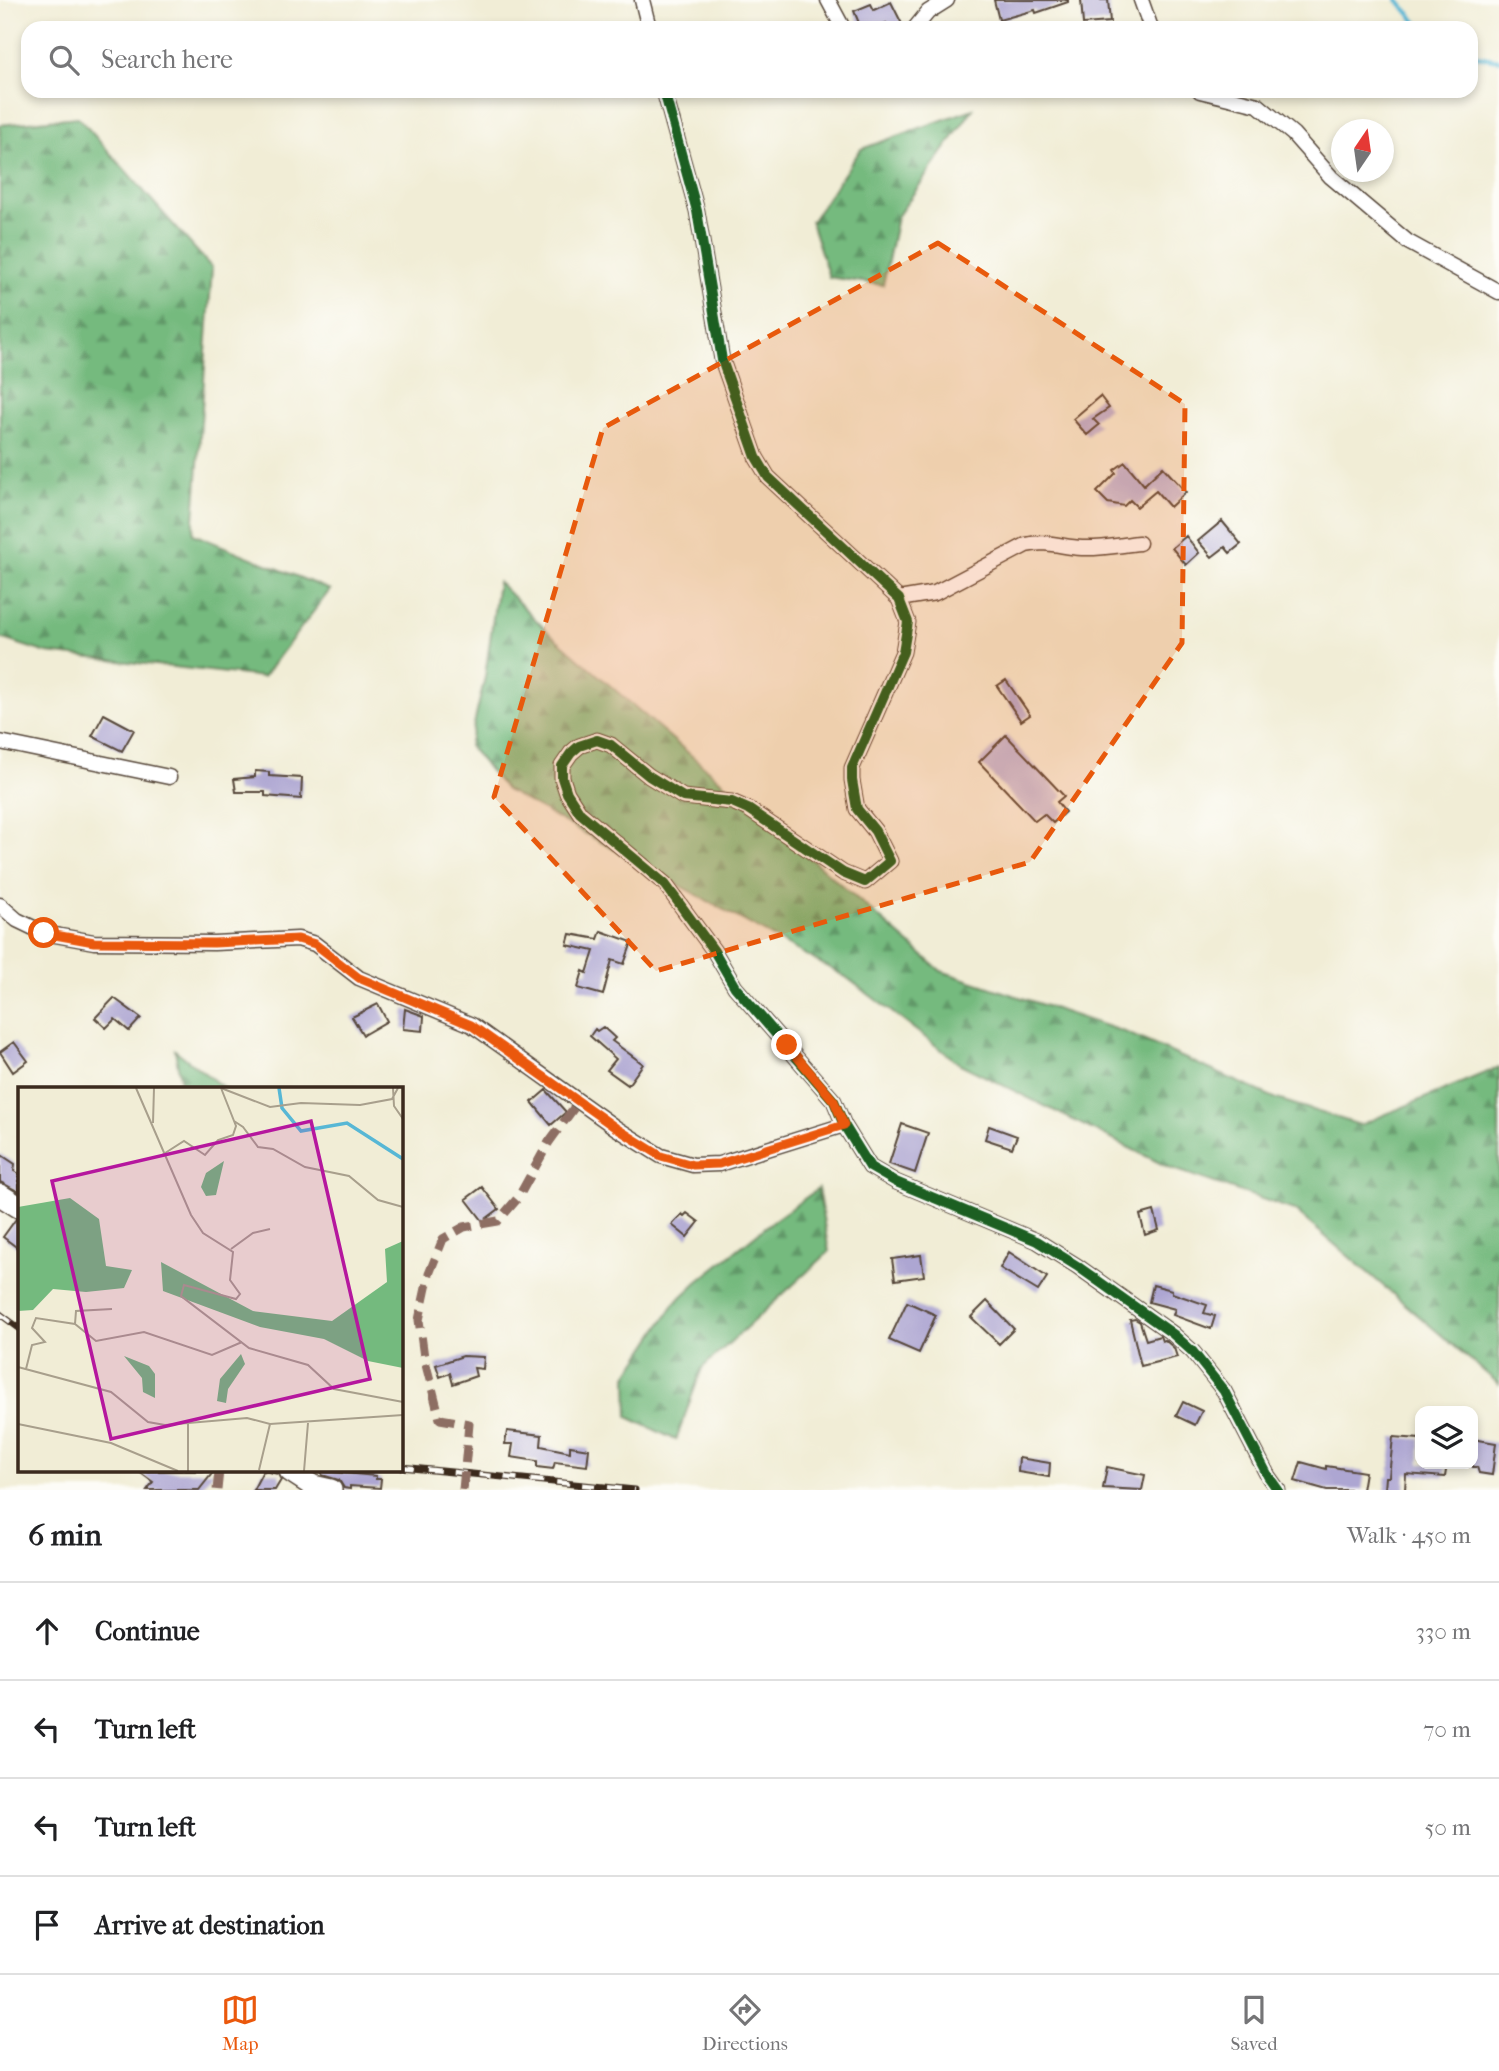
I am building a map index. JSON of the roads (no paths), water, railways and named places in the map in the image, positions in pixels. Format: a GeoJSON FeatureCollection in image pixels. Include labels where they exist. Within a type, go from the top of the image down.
{"type":"FeatureCollection","features":[{"type":"Feature","properties":{"kind":"main road"},"geometry":{"type":"LineString","coordinates":[[0,1195],[18,1206]]}},
{"type":"Feature","properties":{"kind":"main road"},"geometry":{"type":"LineString","coordinates":[[292,1472],[313,1486],[331,1490]]}},
{"type":"Feature","properties":{"kind":"street"},"geometry":{"type":"LineString","coordinates":[[642,0],[647,21]]}},
{"type":"Feature","properties":{"kind":"street"},"geometry":{"type":"LineString","coordinates":[[828,0],[839,21]]}},
{"type":"Feature","properties":{"kind":"street"},"geometry":{"type":"LineString","coordinates":[[921,21],[928,12],[947,0]]}},
{"type":"Feature","properties":{"kind":"street"},"geometry":{"type":"LineString","coordinates":[[1141,0],[1148,21]]}},
{"type":"Feature","properties":{"kind":"street"},"geometry":{"type":"LineString","coordinates":[[666,98],[697,211],[722,360],[756,457],[768,477],[899,599],[908,622],[902,652],[852,768],[857,809],[875,831],[890,861],[865,882],[842,873],[748,809],[732,802],[683,797],[667,789],[611,745],[597,740],[579,746],[562,766],[562,778],[567,793],[580,813],[665,884],[714,950],[735,988],[834,1101],[844,1125],[870,1167],[896,1182],[1037,1241],[1077,1266],[1135,1309],[1152,1317],[1193,1352],[1224,1391],[1278,1490]]}},
{"type":"Feature","properties":{"kind":"street"},"geometry":{"type":"LineString","coordinates":[[1229,98],[1258,105],[1293,134],[1331,177],[1409,242],[1499,292]]}},
{"type":"Feature","properties":{"kind":"street"},"geometry":{"type":"LineString","coordinates":[[899,599],[935,593],[1026,545],[1039,541],[1080,548],[1104,548],[1139,542]]}},
{"type":"Feature","properties":{"kind":"street"},"geometry":{"type":"LineString","coordinates":[[0,742],[169,777]]}},
{"type":"Feature","properties":{"kind":"street"},"geometry":{"type":"LineString","coordinates":[[0,905],[18,920],[44,933],[94,942],[214,943],[298,939],[315,944],[359,978],[471,1025],[616,1128],[661,1156],[693,1165],[719,1164],[844,1125]]}},
{"type":"Feature","properties":{"kind":"waterway"},"geometry":{"type":"LineString","coordinates":[[1398,0],[1415,21]]}},
{"type":"Feature","properties":{"kind":"waterway"},"geometry":{"type":"LineString","coordinates":[[1478,56],[1499,60]]}},
{"type":"Feature","properties":{"kind":"railway"},"geometry":{"type":"LineString","coordinates":[[0,1314],[18,1327]]}},
{"type":"Feature","properties":{"kind":"railway"},"geometry":{"type":"LineString","coordinates":[[402,1467],[635,1490]]}}]}
